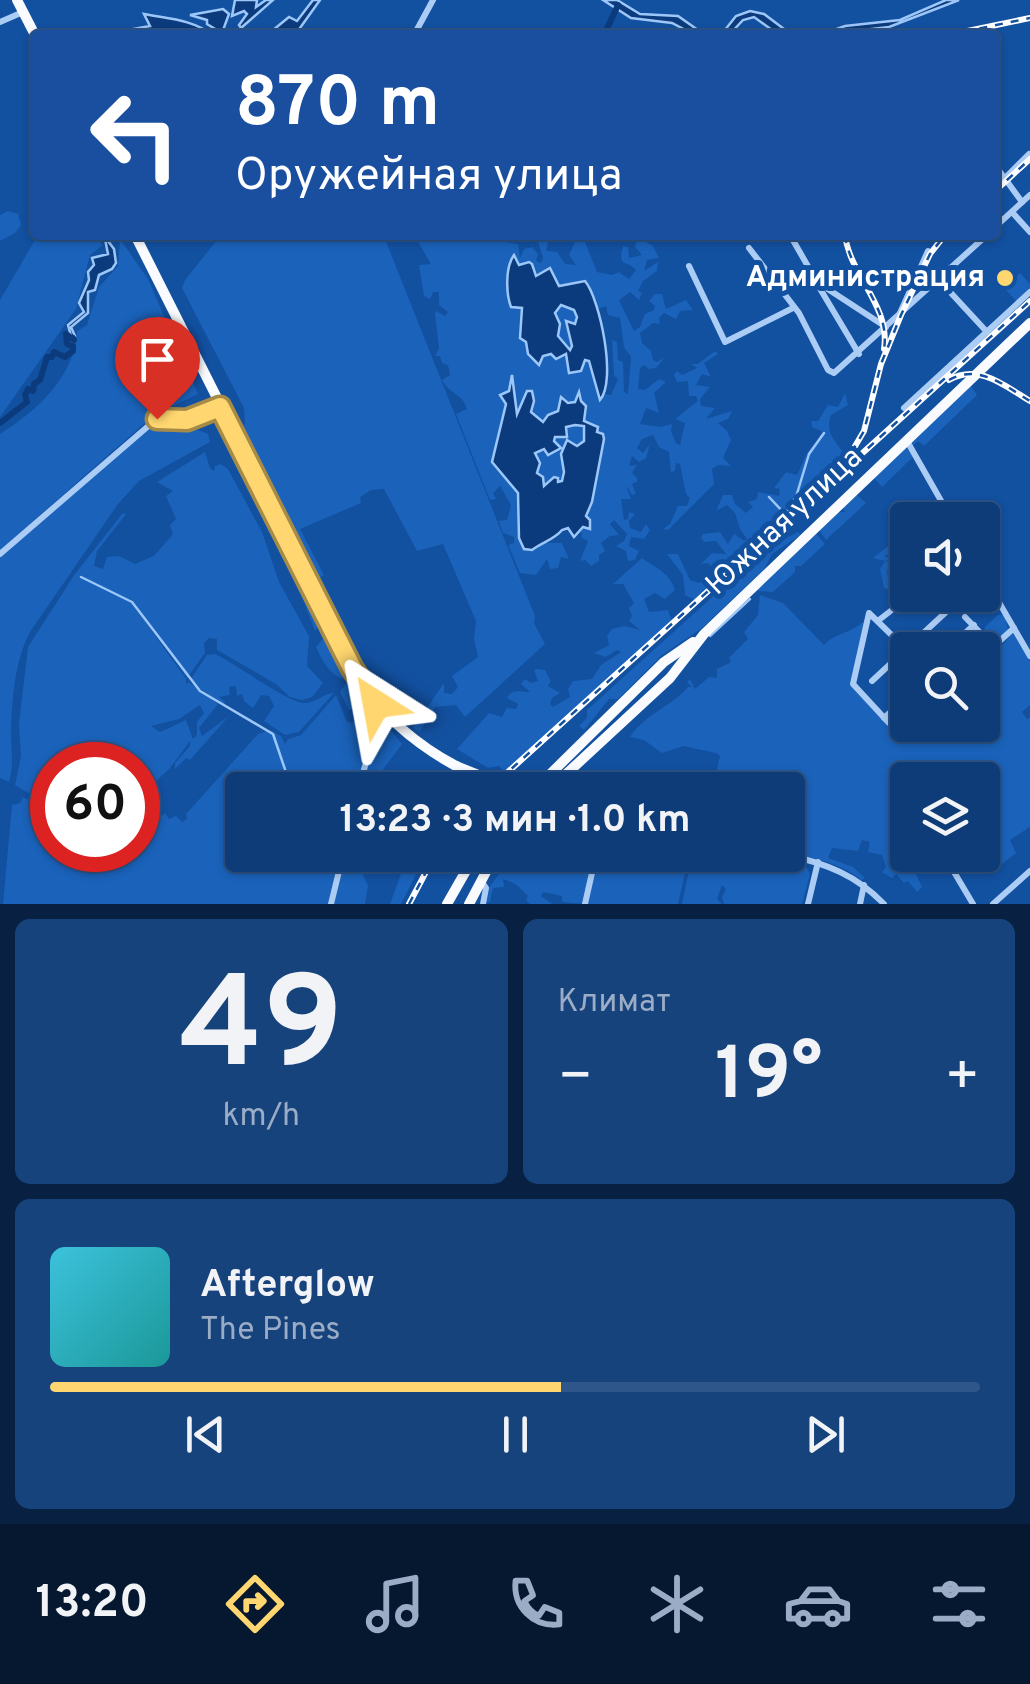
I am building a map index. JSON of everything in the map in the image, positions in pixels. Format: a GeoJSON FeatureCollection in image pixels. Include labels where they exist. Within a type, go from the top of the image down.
{"type":"FeatureCollection","features":[{"type":"Feature","properties":{"kind":"main road"},"geometry":{"type":"LineString","coordinates":[[17,0],[32,30]]}},
{"type":"Feature","properties":{"kind":"main road"},"geometry":{"type":"LineString","coordinates":[[136,240],[352,668],[387,716],[428,750],[466,772]]}},
{"type":"Feature","properties":{"kind":"main road","name":"Южная улица"},"geometry":{"type":"LineString","coordinates":[[698,640],[1030,324]]}},
{"type":"Feature","properties":{"kind":"main road"},"geometry":{"type":"LineString","coordinates":[[563,772],[664,662],[698,640]]}},
{"type":"Feature","properties":{"kind":"main road"},"geometry":{"type":"LineString","coordinates":[[568,772],[662,691],[698,640]]}},
{"type":"Feature","properties":{"kind":"main road"},"geometry":{"type":"LineString","coordinates":[[567,772],[672,676],[674,663],[664,662]]}},
{"type":"Feature","properties":{"kind":"main road"},"geometry":{"type":"LineString","coordinates":[[568,772],[628,700]]}},
{"type":"Feature","properties":{"kind":"main road"},"geometry":{"type":"LineString","coordinates":[[455,767],[468,772]]}},
{"type":"Feature","properties":{"kind":"main road"},"geometry":{"type":"LineString","coordinates":[[445,904],[463,872]]}},
{"type":"Feature","properties":{"kind":"main road"},"geometry":{"type":"LineString","coordinates":[[469,904],[485,872]]}},
{"type":"Feature","properties":{"kind":"street"},"geometry":{"type":"LineString","coordinates":[[417,30],[433,0]]}},
{"type":"Feature","properties":{"kind":"street"},"geometry":{"type":"LineString","coordinates":[[0,22],[23,12]]}},
{"type":"Feature","properties":{"kind":"street"},"geometry":{"type":"LineString","coordinates":[[1005,178],[1029,154]]}},
{"type":"Feature","properties":{"kind":"street"},"geometry":{"type":"LineString","coordinates":[[1000,172],[1022,202]]}},
{"type":"Feature","properties":{"kind":"street"},"geometry":{"type":"LineString","coordinates":[[1000,223],[1030,194]]}},
{"type":"Feature","properties":{"kind":"street"},"geometry":{"type":"LineString","coordinates":[[1012,212],[1030,232]]}},
{"type":"Feature","properties":{"kind":"street"},"geometry":{"type":"LineString","coordinates":[[793,240],[859,354]]}},
{"type":"Feature","properties":{"kind":"street"},"geometry":{"type":"LineString","coordinates":[[749,248],[793,308],[833,373],[859,354],[982,240]]}},
{"type":"Feature","properties":{"kind":"street"},"geometry":{"type":"LineString","coordinates":[[898,318],[928,251]]}},
{"type":"Feature","properties":{"kind":"street"},"geometry":{"type":"LineString","coordinates":[[689,266],[725,342],[793,308]]}},
{"type":"Feature","properties":{"kind":"street"},"geometry":{"type":"LineString","coordinates":[[813,277],[888,327]]}},
{"type":"Feature","properties":{"kind":"street"},"geometry":{"type":"LineString","coordinates":[[939,280],[987,332]]}},
{"type":"Feature","properties":{"kind":"street"},"geometry":{"type":"LineString","coordinates":[[904,408],[1030,292]]}},
{"type":"Feature","properties":{"kind":"street"},"geometry":{"type":"LineString","coordinates":[[0,554],[153,422],[164,418],[187,420],[220,407]]}},
{"type":"Feature","properties":{"kind":"street"},"geometry":{"type":"LineString","coordinates":[[907,441],[942,502]]}},
{"type":"Feature","properties":{"kind":"street"},"geometry":{"type":"LineString","coordinates":[[1000,604],[1030,656]]}},
{"type":"Feature","properties":{"kind":"street"},"geometry":{"type":"LineString","coordinates":[[879,620],[890,611]]}},
{"type":"Feature","properties":{"kind":"street"},"geometry":{"type":"LineString","coordinates":[[925,632],[946,612]]}},
{"type":"Feature","properties":{"kind":"street"},"geometry":{"type":"LineString","coordinates":[[890,632],[869,613],[853,684],[886,720],[890,716]]}},
{"type":"Feature","properties":{"kind":"street"},"geometry":{"type":"LineString","coordinates":[[965,617],[981,632]]}},
{"type":"Feature","properties":{"kind":"street"},"geometry":{"type":"LineString","coordinates":[[965,632],[974,624]]}},
{"type":"Feature","properties":{"kind":"street"},"geometry":{"type":"LineString","coordinates":[[1000,641],[1014,628]]}},
{"type":"Feature","properties":{"kind":"street"},"geometry":{"type":"LineString","coordinates":[[872,680],[890,664]]}},
{"type":"Feature","properties":{"kind":"street"},"geometry":{"type":"LineString","coordinates":[[363,772],[387,716]]}},
{"type":"Feature","properties":{"kind":"street"},"geometry":{"type":"LineString","coordinates":[[805,859],[865,884],[884,904]]}},
{"type":"Feature","properties":{"kind":"street"},"geometry":{"type":"LineString","coordinates":[[808,904],[818,862]]}},
{"type":"Feature","properties":{"kind":"street"},"geometry":{"type":"LineString","coordinates":[[332,904],[339,872]]}},
{"type":"Feature","properties":{"kind":"street"},"geometry":{"type":"LineString","coordinates":[[585,904],[592,872]]}},
{"type":"Feature","properties":{"kind":"street"},"geometry":{"type":"LineString","coordinates":[[954,872],[973,904]]}},
{"type":"Feature","properties":{"kind":"street"},"geometry":{"type":"LineString","coordinates":[[993,904],[1030,872]]}},
{"type":"Feature","properties":{"kind":"street"},"geometry":{"type":"LineString","coordinates":[[480,881],[486,888],[482,904]]}},
{"type":"Feature","properties":{"kind":"street"},"geometry":{"type":"LineString","coordinates":[[860,904],[865,884]]}},
{"type":"Feature","properties":{"kind":"shaded area"},"geometry":{"type":"Polygon","coordinates":[[[235,0],[257,0],[256,7],[273,0],[241,28],[239,25],[247,14],[244,11],[232,16],[235,0]]]}},
{"type":"Feature","properties":{"kind":"shaded area"},"geometry":{"type":"Polygon","coordinates":[[[313,0],[320,0],[299,30],[273,30],[289,17],[297,21],[313,0]]]}},
{"type":"Feature","properties":{"kind":"shaded area"},"geometry":{"type":"Polygon","coordinates":[[[603,0],[617,0],[640,14],[678,16],[698,30],[685,30],[672,23],[631,18],[603,0]]]}},
{"type":"Feature","properties":{"kind":"shaded area"},"geometry":{"type":"Polygon","coordinates":[[[946,0],[959,0],[889,27],[834,30],[845,26],[900,20],[946,0]]]}},
{"type":"Feature","properties":{"kind":"shaded area"},"geometry":{"type":"Polygon","coordinates":[[[223,9],[229,14],[223,30],[190,15],[223,9]]]}},
{"type":"Feature","properties":{"kind":"shaded area"},"geometry":{"type":"Polygon","coordinates":[[[750,11],[764,14],[785,30],[772,30],[754,17],[743,20],[734,30],[725,30],[736,16],[750,11]]]}},
{"type":"Feature","properties":{"kind":"shaded area"},"geometry":{"type":"Polygon","coordinates":[[[144,14],[205,30],[133,30],[150,26],[144,14]]]}},
{"type":"Feature","properties":{"kind":"shaded area"},"geometry":{"type":"Polygon","coordinates":[[[8,211],[18,214],[21,225],[0,241],[0,215],[8,211]]]}},
{"type":"Feature","properties":{"kind":"shaded area"},"geometry":{"type":"Polygon","coordinates":[[[35,240],[98,240],[103,245],[90,255],[76,309],[0,417],[0,300],[35,240]]]}},
{"type":"Feature","properties":{"kind":"shaded area"},"geometry":{"type":"Polygon","coordinates":[[[105,240],[114,249],[116,263],[99,275],[95,290],[88,292],[88,313],[71,327],[73,343],[68,325],[84,312],[79,303],[89,280],[88,272],[94,265],[92,258],[108,254],[105,240]]]}},
{"type":"Feature","properties":{"kind":"shaded area"},"geometry":{"type":"Polygon","coordinates":[[[121,240],[148,279],[198,394],[154,415],[0,550],[0,434],[27,415],[62,377],[75,347],[77,331],[87,325],[99,287],[118,266],[121,240]]]}},
{"type":"Feature","properties":{"kind":"shaded area"},"geometry":{"type":"Polygon","coordinates":[[[217,240],[385,240],[545,644],[465,717],[456,705],[435,707],[420,731],[413,728],[444,683],[444,693],[452,694],[458,687],[452,676],[478,657],[476,621],[443,544],[417,551],[384,489],[371,490],[360,497],[361,503],[300,529],[324,575],[319,578],[320,583],[314,584],[238,431],[245,424],[244,408],[182,288],[217,240]]]}},
{"type":"Feature","properties":{"kind":"shaded area"},"geometry":{"type":"Polygon","coordinates":[[[417,240],[505,240],[518,244],[520,258],[524,249],[532,247],[538,254],[536,261],[541,263],[538,240],[549,240],[546,251],[557,252],[565,264],[576,265],[569,255],[575,242],[585,242],[597,272],[619,272],[629,279],[636,270],[622,261],[623,246],[628,247],[629,258],[642,255],[635,247],[636,240],[653,246],[659,258],[647,260],[644,271],[658,262],[657,271],[643,281],[639,300],[630,292],[619,300],[634,331],[645,314],[654,310],[649,301],[655,294],[662,294],[666,309],[686,300],[693,310],[680,311],[676,319],[664,313],[660,324],[653,323],[640,333],[653,360],[665,357],[656,368],[640,368],[638,389],[645,390],[659,379],[666,382],[654,393],[659,413],[646,408],[640,424],[672,424],[671,431],[680,445],[685,423],[675,419],[698,401],[696,396],[689,396],[688,381],[677,382],[674,375],[697,368],[691,364],[698,364],[715,351],[718,354],[704,363],[711,377],[702,374],[696,385],[710,387],[700,399],[701,406],[715,408],[706,419],[732,411],[728,419],[718,423],[731,440],[723,458],[731,466],[718,465],[712,469],[714,484],[668,530],[663,529],[670,524],[678,506],[687,506],[690,498],[680,464],[676,463],[675,471],[671,472],[669,452],[659,447],[653,435],[642,439],[637,448],[643,453],[650,444],[646,458],[639,462],[632,456],[629,466],[637,465],[632,473],[637,478],[632,484],[636,494],[632,495],[626,485],[631,499],[621,499],[624,520],[629,512],[635,514],[629,521],[630,528],[641,532],[646,524],[650,530],[644,539],[631,537],[629,546],[639,551],[635,560],[628,561],[626,551],[616,546],[627,534],[614,520],[610,524],[619,535],[601,543],[605,551],[591,566],[580,561],[588,541],[582,538],[581,530],[572,537],[566,528],[540,543],[562,543],[569,559],[561,557],[558,568],[550,569],[547,559],[536,575],[520,573],[508,545],[514,543],[514,537],[503,533],[499,521],[507,520],[511,505],[500,486],[493,493],[496,499],[490,500],[456,414],[467,409],[442,380],[450,375],[448,365],[435,356],[439,348],[435,314],[436,311],[445,316],[448,312],[439,305],[439,292],[433,292],[430,299],[424,296],[419,265],[431,264],[417,240]],[[606,306],[598,309],[606,350],[605,394],[611,395],[618,379],[614,375],[612,340],[617,342],[618,360],[623,362],[624,392],[628,394],[631,357],[624,347],[620,318],[608,315],[606,306]]]}},
{"type":"Feature","properties":{"kind":"shaded area"},"geometry":{"type":"Polygon","coordinates":[[[514,255],[519,265],[529,262],[536,276],[550,268],[559,286],[585,281],[596,305],[607,359],[605,390],[600,400],[589,361],[585,360],[581,371],[569,373],[566,354],[556,359],[551,354],[543,356],[539,365],[528,354],[526,342],[520,338],[522,308],[511,307],[508,295],[514,255]],[[561,305],[555,313],[560,324],[558,336],[570,350],[566,321],[575,324],[574,310],[561,305]]]}},
{"type":"Feature","properties":{"kind":"shaded area"},"geometry":{"type":"Polygon","coordinates":[[[1020,273],[1030,289],[1017,302],[1004,288],[1020,273]]]}},
{"type":"Feature","properties":{"kind":"shaded area"},"geometry":{"type":"Polygon","coordinates":[[[512,375],[517,414],[527,391],[532,391],[531,412],[543,422],[558,411],[561,397],[568,403],[575,402],[579,392],[586,406],[584,421],[598,427],[597,432],[604,439],[586,516],[590,529],[583,527],[574,537],[568,528],[562,530],[532,550],[524,549],[519,538],[518,493],[492,462],[506,404],[500,395],[509,391],[512,375]],[[584,426],[566,427],[567,437],[555,437],[561,448],[548,455],[544,449],[535,453],[540,463],[537,473],[543,477],[544,486],[554,477],[562,481],[561,454],[567,440],[577,446],[584,441],[584,426]]]}},
{"type":"Feature","properties":{"kind":"shaded area"},"geometry":{"type":"Polygon","coordinates":[[[971,386],[977,395],[924,446],[918,441],[912,446],[911,442],[971,386]]]}},
{"type":"Feature","properties":{"kind":"shaded area"},"geometry":{"type":"Polygon","coordinates":[[[845,393],[848,405],[831,415],[829,426],[844,453],[842,460],[694,600],[685,595],[683,575],[667,554],[678,554],[690,580],[699,583],[704,573],[712,577],[723,565],[720,561],[713,568],[708,563],[701,564],[712,553],[726,554],[716,541],[704,542],[703,534],[720,532],[728,544],[734,534],[747,539],[727,505],[716,511],[723,495],[732,495],[735,504],[746,513],[753,507],[748,502],[757,499],[758,492],[779,496],[780,489],[774,488],[786,472],[797,475],[823,432],[812,427],[811,421],[818,421],[828,405],[838,407],[845,393]]]}},
{"type":"Feature","properties":{"kind":"shaded area"},"geometry":{"type":"Polygon","coordinates":[[[195,421],[194,428],[208,434],[210,442],[139,481],[118,504],[30,632],[14,690],[11,775],[9,782],[0,778],[0,557],[154,424],[195,421]]]}},
{"type":"Feature","properties":{"kind":"shaded area"},"geometry":{"type":"Polygon","coordinates":[[[227,437],[232,439],[322,620],[315,631],[304,602],[227,437]]]}},
{"type":"Feature","properties":{"kind":"shaded area"},"geometry":{"type":"Polygon","coordinates":[[[906,447],[913,457],[882,487],[874,478],[906,447]]]}},
{"type":"Feature","properties":{"kind":"shaded area"},"geometry":{"type":"Polygon","coordinates":[[[205,452],[214,471],[221,464],[228,469],[262,532],[279,582],[309,636],[307,666],[323,683],[312,697],[290,697],[276,684],[217,650],[217,639],[209,638],[204,643],[205,653],[187,678],[133,601],[90,581],[132,603],[186,684],[189,682],[218,704],[199,728],[202,736],[229,716],[190,760],[186,758],[175,769],[190,741],[160,778],[160,742],[30,742],[30,794],[15,785],[21,756],[19,723],[28,647],[75,574],[122,514],[127,513],[97,551],[94,566],[103,569],[107,557],[119,556],[135,564],[154,556],[173,534],[170,525],[176,519],[166,496],[173,491],[157,482],[205,452]],[[200,705],[179,719],[151,726],[160,732],[186,720],[193,739],[204,713],[200,705]]]}},
{"type":"Feature","properties":{"kind":"shaded area"},"geometry":{"type":"Polygon","coordinates":[[[857,495],[866,503],[826,540],[819,530],[839,512],[845,512],[842,507],[857,495]]]}},
{"type":"Feature","properties":{"kind":"shaded area"},"geometry":{"type":"Polygon","coordinates":[[[798,532],[801,535],[772,554],[765,568],[702,628],[662,655],[618,699],[609,699],[584,730],[579,726],[587,718],[587,710],[768,547],[798,532]]]}},
{"type":"Feature","properties":{"kind":"shaded area"},"geometry":{"type":"Polygon","coordinates":[[[816,534],[825,544],[801,566],[795,566],[795,572],[773,592],[757,589],[816,534]]]}},
{"type":"Feature","properties":{"kind":"shaded area"},"geometry":{"type":"Polygon","coordinates":[[[890,545],[890,552],[884,557],[890,560],[873,558],[890,545]]]}},
{"type":"Feature","properties":{"kind":"shaded area"},"geometry":{"type":"Polygon","coordinates":[[[642,558],[665,574],[675,590],[665,599],[655,593],[644,599],[649,612],[668,610],[672,621],[505,772],[499,766],[488,768],[457,749],[489,713],[502,717],[507,708],[516,709],[518,704],[507,698],[514,692],[530,692],[521,684],[525,679],[531,683],[538,681],[534,670],[545,670],[551,681],[548,686],[560,693],[552,698],[553,707],[570,697],[568,689],[573,681],[592,679],[601,665],[621,652],[617,650],[606,657],[594,653],[609,645],[607,636],[612,629],[625,626],[640,630],[629,621],[629,608],[634,603],[623,584],[613,584],[642,558]]]}},
{"type":"Feature","properties":{"kind":"shaded area"},"geometry":{"type":"Polygon","coordinates":[[[885,561],[889,562],[890,590],[884,588],[880,569],[885,561]]]}},
{"type":"Feature","properties":{"kind":"shaded area"},"geometry":{"type":"Polygon","coordinates":[[[760,595],[783,603],[824,645],[863,622],[851,684],[890,723],[890,742],[1000,742],[1000,648],[1014,631],[1030,661],[1030,705],[1022,712],[1027,719],[1030,717],[1030,827],[1010,840],[1016,853],[1000,862],[1000,762],[890,762],[890,872],[915,872],[922,887],[917,892],[896,874],[892,878],[882,872],[886,867],[882,855],[868,852],[870,842],[862,840],[858,851],[832,848],[828,858],[853,867],[865,878],[861,880],[837,866],[805,856],[805,772],[716,772],[720,756],[716,753],[683,746],[662,753],[644,740],[630,737],[643,722],[692,687],[687,682],[690,679],[695,689],[709,677],[717,678],[717,669],[731,662],[729,658],[748,639],[744,632],[758,615],[760,595]]]}},
{"type":"Feature","properties":{"kind":"shaded area"},"geometry":{"type":"Polygon","coordinates":[[[998,615],[1005,615],[1008,630],[1000,639],[1000,632],[987,632],[984,628],[998,615]]]}},
{"type":"Feature","properties":{"kind":"shaded area"},"geometry":{"type":"Polygon","coordinates":[[[328,633],[349,673],[343,679],[330,670],[316,647],[328,633]]]}},
{"type":"Feature","properties":{"kind":"shaded area"},"geometry":{"type":"Polygon","coordinates":[[[215,654],[299,702],[334,693],[299,732],[285,735],[264,721],[274,706],[269,696],[261,695],[253,708],[242,694],[237,696],[236,686],[229,687],[230,695],[219,697],[224,705],[194,685],[190,680],[207,655],[215,654]]]}},
{"type":"Feature","properties":{"kind":"shaded area"},"geometry":{"type":"Polygon","coordinates":[[[354,679],[367,700],[349,710],[340,692],[354,679]]]}},
{"type":"Feature","properties":{"kind":"shaded area"},"geometry":{"type":"Polygon","coordinates":[[[336,695],[347,722],[352,723],[369,705],[378,716],[362,772],[225,772],[225,872],[337,872],[330,904],[3,904],[12,805],[20,803],[23,797],[30,801],[30,872],[160,872],[160,816],[165,813],[169,819],[187,819],[186,814],[258,734],[270,730],[281,736],[285,744],[301,735],[336,695]]]}},
{"type":"Feature","properties":{"kind":"shaded area"},"geometry":{"type":"Polygon","coordinates":[[[385,723],[402,744],[381,772],[366,772],[385,723]]]}},
{"type":"Feature","properties":{"kind":"shaded area"},"geometry":{"type":"Polygon","coordinates":[[[805,864],[810,874],[802,904],[724,904],[726,889],[722,885],[717,899],[722,904],[682,904],[689,872],[805,872],[805,864]]]}},
{"type":"Feature","properties":{"kind":"shaded area"},"geometry":{"type":"Polygon","coordinates":[[[342,872],[362,872],[368,886],[365,904],[334,904],[342,872]]]}},
{"type":"Feature","properties":{"kind":"shaded area"},"geometry":{"type":"Polygon","coordinates":[[[402,872],[417,872],[401,904],[390,904],[402,872]]]}},
{"type":"Feature","properties":{"kind":"shaded area"},"geometry":{"type":"Polygon","coordinates":[[[500,872],[592,872],[585,904],[562,902],[562,896],[543,892],[541,896],[552,904],[530,904],[516,884],[503,879],[504,887],[493,888],[490,902],[484,904],[488,889],[500,872]]]}},
{"type":"Feature","properties":{"kind":"shaded area"},"geometry":{"type":"Polygon","coordinates":[[[594,872],[685,872],[678,904],[587,904],[594,872]]]}},
{"type":"Feature","properties":{"kind":"waterway"},"geometry":{"type":"LineString","coordinates":[[606,30],[618,5]]}},
{"type":"Feature","properties":{"kind":"waterway"},"geometry":{"type":"LineString","coordinates":[[0,423],[27,402],[25,395],[40,380],[47,357],[54,352],[65,357],[73,351],[66,334],[73,338]]}},
{"type":"Feature","properties":{"kind":"waterway"},"geometry":{"type":"LineString","coordinates":[[769,497],[785,514],[796,497],[809,454],[824,433]]}},
{"type":"Feature","properties":{"kind":"waterway"},"geometry":{"type":"LineString","coordinates":[[81,577],[132,602],[200,691],[273,734],[286,772]]}},
{"type":"Feature","properties":{"kind":"waterway"},"geometry":{"type":"LineString","coordinates":[[710,636],[750,599]]}},
{"type":"Feature","properties":{"kind":"railway"},"geometry":{"type":"LineString","coordinates":[[972,30],[1030,18]]}},
{"type":"Feature","properties":{"kind":"railway"},"geometry":{"type":"LineString","coordinates":[[1000,186],[1030,159]]}},
{"type":"Feature","properties":{"kind":"railway"},"geometry":{"type":"LineString","coordinates":[[846,240],[882,319],[884,349]]}},
{"type":"Feature","properties":{"kind":"railway"},"geometry":{"type":"LineString","coordinates":[[508,772],[779,527],[851,453],[864,431],[881,364],[901,315],[930,254],[941,240]]}},
{"type":"Feature","properties":{"kind":"railway"},"geometry":{"type":"LineString","coordinates":[[856,459],[1030,301]]}},
{"type":"Feature","properties":{"kind":"railway"},"geometry":{"type":"LineString","coordinates":[[949,380],[960,375],[981,375],[1030,401]]}},
{"type":"Feature","properties":{"kind":"railway"},"geometry":{"type":"LineString","coordinates":[[409,904],[426,872]]}},
{"type":"Feature","properties":{"kind":"place","name":"Администрация"},"geometry":{"type":"Point","coordinates":[1005,278]}},
{"type":"Feature","properties":{"kind":"route"},"geometry":{"type":"LineString","coordinates":[[157,419],[187,420],[220,407],[352,668],[376,704]]}}]}
